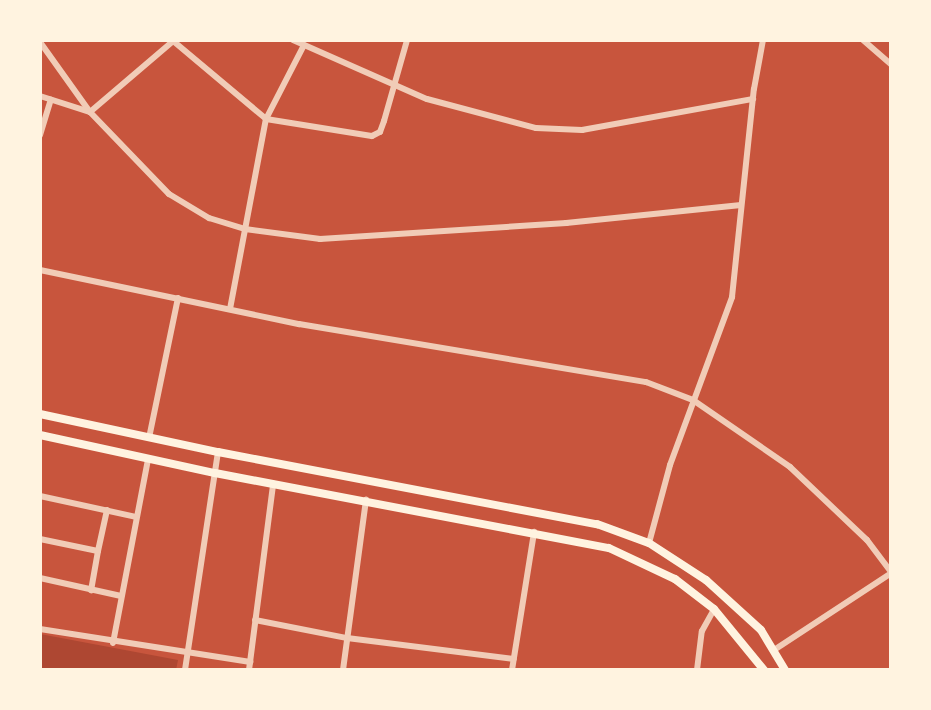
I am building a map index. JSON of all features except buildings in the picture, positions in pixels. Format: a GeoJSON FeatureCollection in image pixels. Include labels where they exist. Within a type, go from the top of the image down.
{"type":"FeatureCollection","features":[{"type":"Feature","properties":{"kind":"main road"},"geometry":{"type":"LineString","coordinates":[[40,414],[218,452],[597,524],[649,543],[706,580],[761,630],[785,670]]}},
{"type":"Feature","properties":{"kind":"main road"},"geometry":{"type":"LineString","coordinates":[[40,435],[215,473],[609,548],[675,579],[714,609],[764,670]]}},
{"type":"Feature","properties":{"kind":"street"},"geometry":{"type":"LineString","coordinates":[[293,40],[393,86],[508,121],[562,131],[753,99]]}},
{"type":"Feature","properties":{"kind":"street"},"geometry":{"type":"LineString","coordinates":[[90,112],[172,41],[266,119],[372,136],[380,132],[407,40]]}},
{"type":"Feature","properties":{"kind":"street"},"geometry":{"type":"LineString","coordinates":[[649,543],[670,465],[732,297],[739,256],[741,205],[753,99],[763,40]]}},
{"type":"Feature","properties":{"kind":"street"},"geometry":{"type":"LineString","coordinates":[[863,40],[891,64]]}},
{"type":"Feature","properties":{"kind":"street"},"geometry":{"type":"LineString","coordinates":[[40,42],[90,112],[169,194],[209,218],[245,229],[320,239],[566,223],[741,205]]}},
{"type":"Feature","properties":{"kind":"street"},"geometry":{"type":"LineString","coordinates":[[230,309],[266,119],[304,45]]}},
{"type":"Feature","properties":{"kind":"street"},"geometry":{"type":"LineString","coordinates":[[40,96],[90,112]]}},
{"type":"Feature","properties":{"kind":"street"},"geometry":{"type":"LineString","coordinates":[[40,135],[51,100]]}},
{"type":"Feature","properties":{"kind":"street"},"geometry":{"type":"LineString","coordinates":[[40,270],[230,309],[615,375],[646,382],[693,400],[790,467],[867,540],[891,573],[774,650]]}},
{"type":"Feature","properties":{"kind":"street"},"geometry":{"type":"LineString","coordinates":[[149,438],[178,298]]}},
{"type":"Feature","properties":{"kind":"street"},"geometry":{"type":"LineString","coordinates":[[185,670],[218,452]]}},
{"type":"Feature","properties":{"kind":"street"},"geometry":{"type":"LineString","coordinates":[[113,643],[148,459]]}},
{"type":"Feature","properties":{"kind":"street"},"geometry":{"type":"LineString","coordinates":[[249,670],[273,484]]}},
{"type":"Feature","properties":{"kind":"street"},"geometry":{"type":"LineString","coordinates":[[40,496],[136,517]]}},
{"type":"Feature","properties":{"kind":"street"},"geometry":{"type":"LineString","coordinates":[[343,670],[366,500]]}},
{"type":"Feature","properties":{"kind":"street"},"geometry":{"type":"LineString","coordinates":[[91,590],[107,510]]}},
{"type":"Feature","properties":{"kind":"street"},"geometry":{"type":"LineString","coordinates":[[512,670],[534,532]]}},
{"type":"Feature","properties":{"kind":"street"},"geometry":{"type":"LineString","coordinates":[[40,539],[98,551]]}},
{"type":"Feature","properties":{"kind":"street"},"geometry":{"type":"LineString","coordinates":[[40,578],[121,596]]}},
{"type":"Feature","properties":{"kind":"street"},"geometry":{"type":"LineString","coordinates":[[697,670],[702,631],[714,609]]}},
{"type":"Feature","properties":{"kind":"street"},"geometry":{"type":"LineString","coordinates":[[255,620],[347,638],[514,659]]}},
{"type":"Feature","properties":{"kind":"street"},"geometry":{"type":"LineString","coordinates":[[40,629],[113,643],[250,662]]}},
{"type":"Feature","properties":{"kind":"shaded area"},"geometry":{"type":"Polygon","coordinates":[[[40,634],[178,660],[176,670],[40,670],[40,634]]]}}]}
